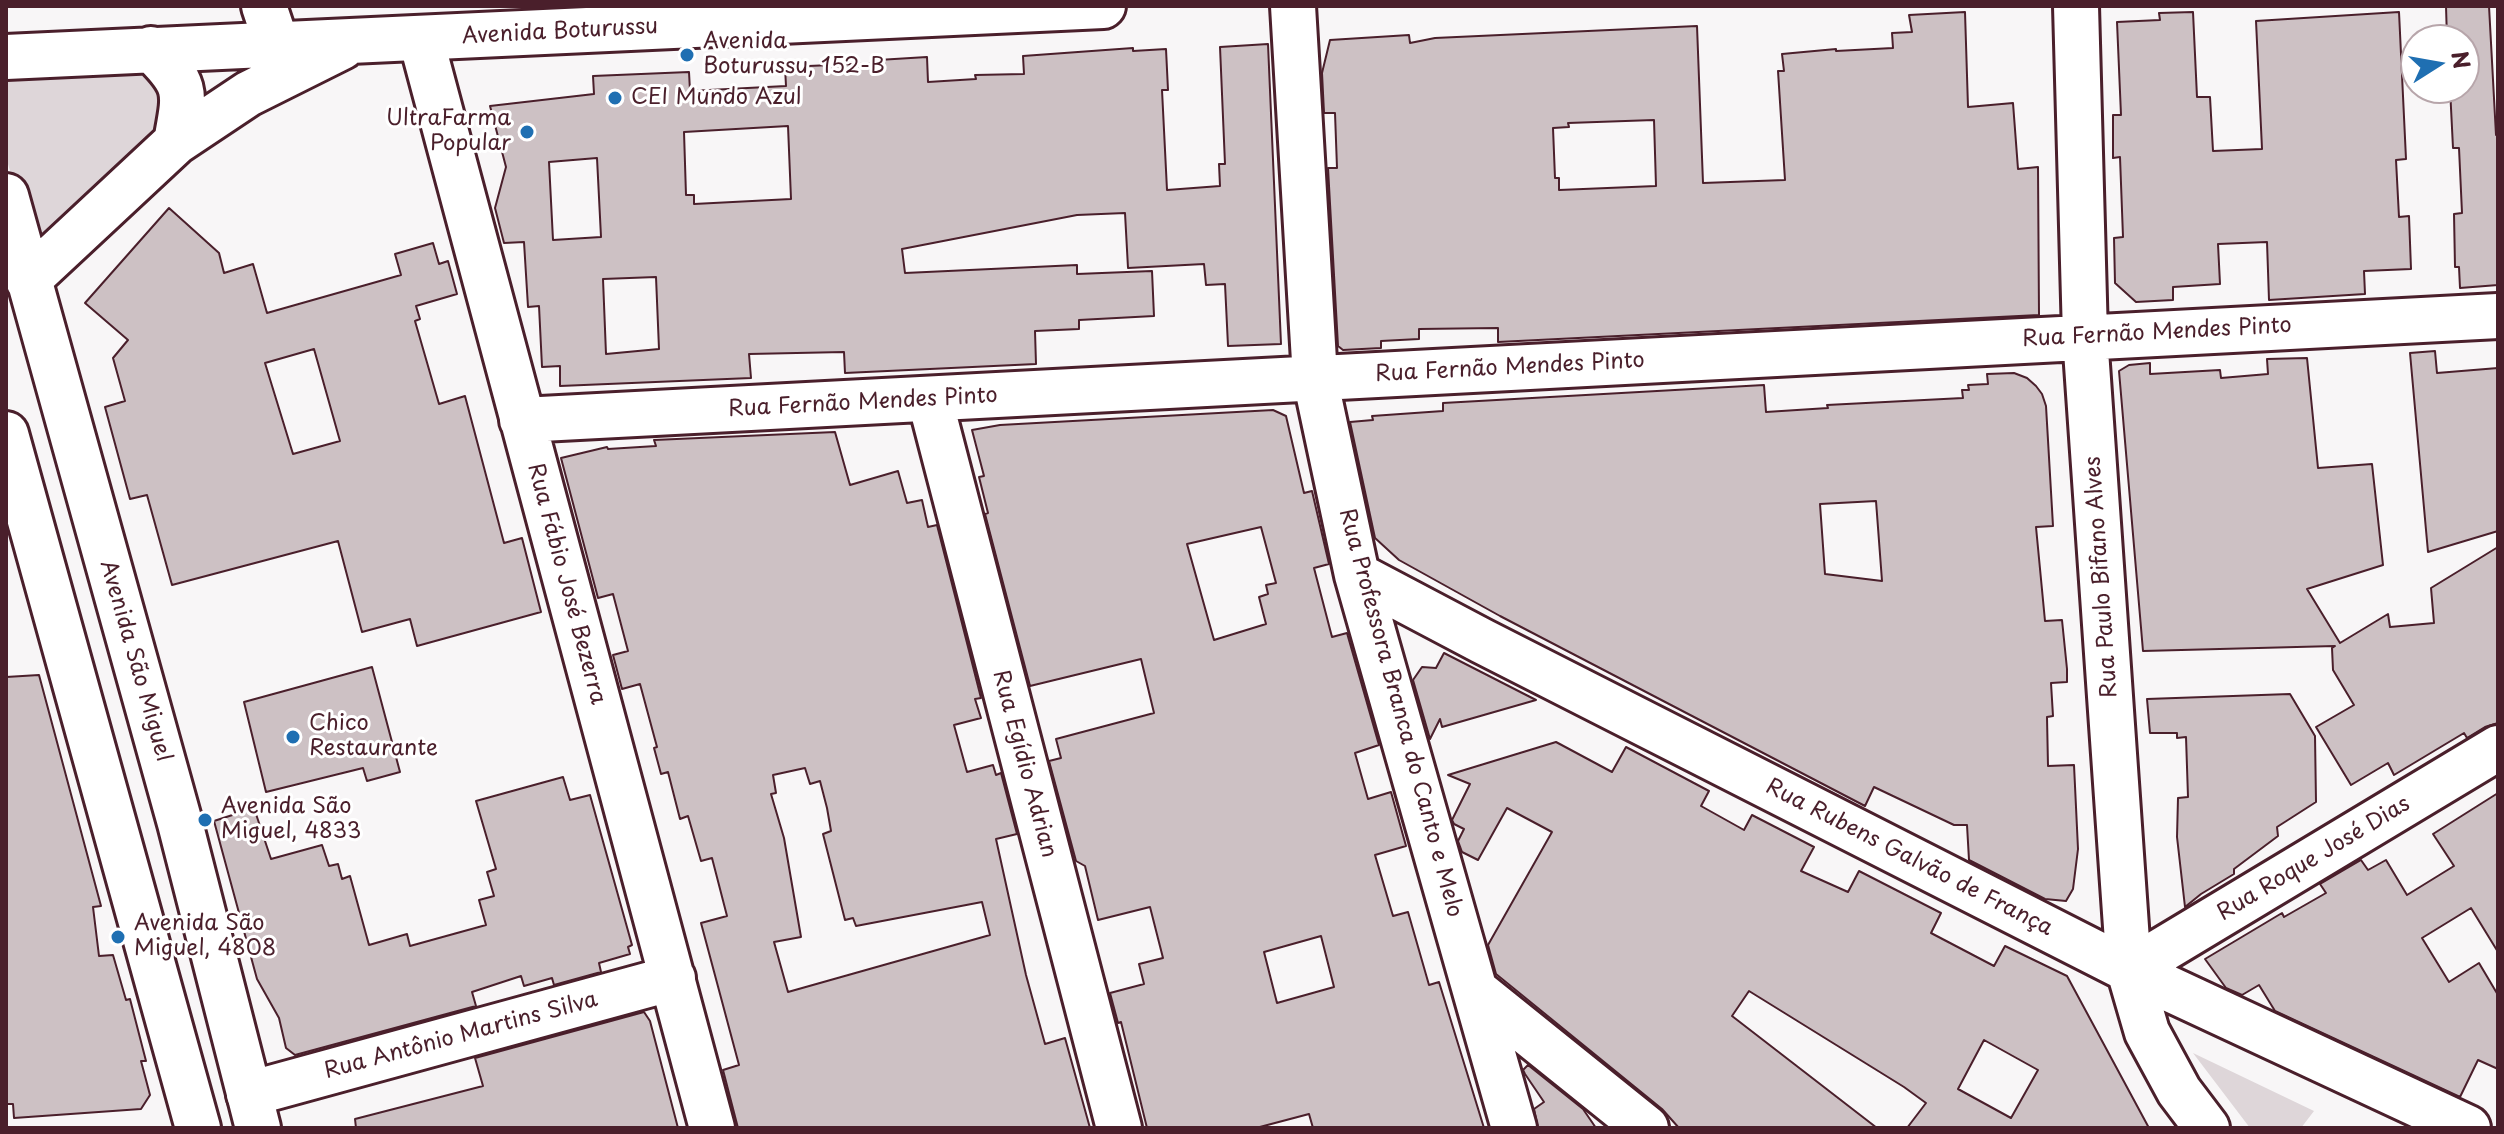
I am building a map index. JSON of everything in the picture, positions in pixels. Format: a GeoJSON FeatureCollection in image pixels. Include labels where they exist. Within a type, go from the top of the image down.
{"type":"FeatureCollection","features":[{"type":"Feature","properties":{"kind":"street","name":"Avenida Boturussu"},"geometry":{"type":"LineString","coordinates":[[6,57],[151,49],[270,24],[352,42],[421,39],[530,20],[1103,6]]}},
{"type":"Feature","properties":{"kind":"street","name":"Rua Professora Branca do Canto e Melo"},"geometry":{"type":"LineString","coordinates":[[1293,6],[1315,378],[1357,575],[1514,1128]]}},
{"type":"Feature","properties":{"kind":"street","name":"Rua Paulo Bifano Alves"},"geometry":{"type":"LineString","coordinates":[[2076,6],[2085,336],[2129,970],[2147,1032],[2179,1091],[2207,1128]]}},
{"type":"Feature","properties":{"kind":"street","name":"Rua Fábio José Bezerra"},"geometry":{"type":"LineString","coordinates":[[421,39],[712,1128]]}},
{"type":"Feature","properties":{"kind":"street","name":"Avenida Boturussu"},"geometry":{"type":"LineString","coordinates":[[17,282],[176,142],[248,94],[352,42]]}},
{"type":"Feature","properties":{"kind":"street"},"geometry":{"type":"LineString","coordinates":[[151,49],[174,71],[181,87],[183,106],[176,142]]}},
{"type":"Feature","properties":{"kind":"street","name":"Avenida São Miguel"},"geometry":{"type":"LineString","coordinates":[[6,196],[17,282],[180,823],[254,1111]]}},
{"type":"Feature","properties":{"kind":"street","name":"Rua Fernão Mendes Pinto"},"geometry":{"type":"LineString","coordinates":[[522,420],[2498,316]]}},
{"type":"Feature","properties":{"kind":"street","name":"Rua Egídio Adrian"},"geometry":{"type":"LineString","coordinates":[[930,400],[1119,1128]]}},
{"type":"Feature","properties":{"kind":"street"},"geometry":{"type":"LineString","coordinates":[[6,434],[12,483],[198,1128]]}},
{"type":"Feature","properties":{"kind":"street","name":"Rua Rubens Galvão de França"},"geometry":{"type":"LineString","coordinates":[[1357,575],[1496,649],[2129,970],[2468,1128]]}},
{"type":"Feature","properties":{"kind":"street","name":"Rua Roque José Dias"},"geometry":{"type":"LineString","coordinates":[[2129,970],[2498,748]]}},
{"type":"Feature","properties":{"kind":"street","name":"Rua Antônio Martins Silva"},"geometry":{"type":"LineString","coordinates":[[254,1111],[673,978]]}},
{"type":"Feature","properties":{"kind":"street"},"geometry":{"type":"LineString","coordinates":[[1477,992],[1646,1128]]}},
{"type":"Feature","properties":{"kind":"shaded area"},"geometry":{"type":"Polygon","coordinates":[[[152,56],[171,126],[36,262],[6,157],[6,68],[152,56]]]}},
{"type":"Feature","properties":{"kind":"shaded area"},"geometry":{"type":"Polygon","coordinates":[[[2193,1053],[2314,1111],[2301,1128],[2250,1128],[2193,1053]]]}},
{"type":"Feature","properties":{"kind":"building"},"geometry":{"type":"Polygon","coordinates":[[[2446,6],[2489,6],[2498,135],[2498,285],[2460,288],[2459,267],[2455,267],[2454,214],[2462,213],[2459,148],[2453,148],[2451,104],[2480,104],[2480,24],[2447,24],[2446,6]]]}},
{"type":"Feature","properties":{"kind":"building"},"geometry":{"type":"Polygon","coordinates":[[[1965,12],[1968,107],[2013,103],[2018,169],[2038,167],[2039,315],[1498,342],[1498,328],[1419,329],[1419,339],[1381,341],[1381,348],[1343,350],[1338,346],[1328,168],[1337,168],[1335,113],[1324,113],[1322,73],[1330,40],[1409,35],[1410,43],[1435,38],[1697,26],[1703,183],[1785,180],[1778,71],[1784,71],[1782,54],[1893,48],[1892,33],[1912,32],[1909,15],[1965,12]],[[1654,120],[1568,123],[1569,127],[1553,128],[1555,178],[1559,178],[1559,190],[1656,186],[1654,120]]]}},
{"type":"Feature","properties":{"kind":"building"},"geometry":{"type":"Polygon","coordinates":[[[2193,12],[2197,97],[2210,97],[2213,151],[2262,149],[2256,21],[2399,12],[2400,104],[2403,104],[2406,159],[2396,160],[2399,217],[2409,216],[2411,269],[2364,271],[2365,294],[2269,300],[2267,242],[2218,244],[2220,284],[2173,287],[2173,300],[2136,302],[2115,283],[2114,238],[2123,237],[2120,157],[2113,158],[2113,115],[2121,115],[2117,22],[2160,20],[2159,13],[2193,12]]]}},
{"type":"Feature","properties":{"kind":"building"},"geometry":{"type":"Polygon","coordinates":[[[1268,44],[1281,344],[1228,346],[1225,284],[1206,285],[1204,264],[1128,268],[1125,213],[1077,215],[902,249],[905,273],[1077,265],[1077,274],[1152,271],[1154,316],[1079,320],[1079,329],[1035,331],[1036,364],[845,373],[844,352],[749,354],[751,378],[560,386],[560,366],[542,367],[539,306],[528,307],[524,242],[504,243],[495,208],[506,167],[490,106],[594,94],[593,76],[689,72],[690,91],[786,86],[785,67],[878,63],[878,60],[927,57],[928,82],[976,79],[975,75],[1024,74],[1023,56],[1133,48],[1133,51],[1166,49],[1168,90],[1162,90],[1167,190],[1220,186],[1219,164],[1225,164],[1220,47],[1268,44]],[[788,126],[684,132],[686,195],[694,195],[694,204],[791,199],[788,126]],[[597,158],[549,162],[553,240],[601,237],[597,158]],[[656,277],[603,279],[606,354],[659,349],[656,277]]]}},
{"type":"Feature","properties":{"kind":"building"},"geometry":{"type":"Polygon","coordinates":[[[169,208],[219,253],[224,273],[253,264],[267,313],[401,275],[395,254],[433,243],[439,264],[448,261],[457,294],[416,306],[420,319],[415,321],[439,404],[465,396],[504,543],[522,538],[541,612],[417,646],[410,619],[362,632],[338,541],[172,585],[147,495],[130,499],[105,407],[125,401],[113,358],[128,340],[85,303],[169,208]],[[314,349],[265,363],[293,454],[340,441],[314,349]]]}},
{"type":"Feature","properties":{"kind":"building"},"geometry":{"type":"Polygon","coordinates":[[[2435,351],[2437,373],[2498,368],[2498,531],[2428,552],[2410,353],[2435,351]]]}},
{"type":"Feature","properties":{"kind":"building"},"geometry":{"type":"Polygon","coordinates":[[[2307,358],[2318,468],[2372,464],[2383,565],[2307,589],[2340,643],[2388,614],[2390,627],[2434,623],[2431,588],[2498,547],[2498,723],[2467,738],[2464,733],[2394,775],[2388,763],[2351,785],[2316,727],[2354,705],[2333,670],[2332,648],[2335,646],[2143,651],[2119,371],[2129,365],[2150,363],[2150,374],[2220,370],[2221,378],[2268,374],[2267,359],[2307,358]]]}},
{"type":"Feature","properties":{"kind":"building"},"geometry":{"type":"Polygon","coordinates":[[[2014,373],[2027,378],[2042,394],[2046,406],[2053,526],[2036,527],[2045,621],[2062,620],[2067,669],[2067,682],[2051,683],[2053,716],[2047,717],[2048,766],[2074,765],[2078,849],[2073,889],[2066,901],[2045,899],[1969,860],[1967,825],[1954,825],[1874,787],[1865,806],[1399,560],[1375,538],[1350,422],[1373,420],[1372,416],[1443,411],[1443,403],[1764,385],[1766,412],[1828,408],[1827,405],[1963,398],[1962,390],[1969,390],[1968,385],[1988,384],[1987,374],[2014,373]],[[1876,501],[1820,504],[1825,574],[1882,581],[1876,501]]]}},
{"type":"Feature","properties":{"kind":"building"},"geometry":{"type":"Polygon","coordinates":[[[1273,410],[1286,416],[1304,493],[1312,491],[1329,564],[1314,568],[1332,637],[1347,633],[1379,745],[1355,753],[1368,799],[1391,792],[1406,846],[1375,855],[1393,916],[1408,912],[1429,985],[1439,982],[1484,1128],[1313,1128],[1309,1114],[1256,1128],[1147,1128],[1121,1022],[1118,1023],[1110,993],[1144,984],[1139,964],[1163,958],[1150,907],[1098,920],[1085,866],[1076,861],[1049,761],[1061,758],[1056,739],[1154,713],[1141,659],[1030,686],[985,514],[988,513],[979,477],[984,476],[972,430],[1000,425],[1273,410]],[[1261,527],[1187,544],[1214,640],[1266,624],[1259,597],[1268,594],[1266,585],[1276,583],[1261,527]],[[1321,936],[1264,952],[1277,1003],[1334,987],[1321,936]]]}},
{"type":"Feature","properties":{"kind":"building"},"geometry":{"type":"Polygon","coordinates":[[[835,432],[850,485],[898,471],[907,503],[922,500],[928,527],[937,525],[981,698],[975,699],[981,718],[954,725],[967,772],[993,765],[996,775],[1001,773],[1017,834],[996,839],[1026,975],[1045,1044],[1065,1038],[1090,1128],[738,1128],[723,1070],[739,1065],[701,923],[727,916],[712,858],[701,861],[688,816],[680,819],[668,772],[661,774],[640,684],[622,689],[613,655],[628,651],[613,594],[598,598],[561,458],[607,447],[656,446],[654,440],[835,432]],[[805,768],[773,775],[776,793],[771,794],[784,838],[801,937],[774,942],[788,992],[990,935],[982,902],[856,926],[853,918],[845,920],[823,834],[831,831],[827,808],[820,781],[810,784],[805,768]]]}},
{"type":"Feature","properties":{"kind":"building"},"geometry":{"type":"Polygon","coordinates":[[[1444,653],[1536,700],[1442,727],[1440,719],[1430,739],[1413,680],[1422,667],[1436,668],[1444,653]]]}},
{"type":"Feature","properties":{"kind":"building"},"geometry":{"type":"Polygon","coordinates":[[[372,667],[400,772],[367,781],[363,768],[266,792],[244,702],[372,667]]]}},
{"type":"Feature","properties":{"kind":"building"},"geometry":{"type":"Polygon","coordinates":[[[39,675],[101,906],[93,907],[99,956],[113,955],[126,1000],[130,999],[146,1061],[141,1061],[150,1095],[141,1109],[14,1118],[13,1104],[6,1104],[6,677],[39,675]]]}},
{"type":"Feature","properties":{"kind":"building"},"geometry":{"type":"Polygon","coordinates":[[[2290,694],[2315,736],[2316,802],[2277,827],[2278,836],[2234,869],[2234,874],[2185,907],[2177,837],[2178,798],[2188,797],[2186,737],[2177,738],[2177,733],[2150,733],[2147,699],[2290,694]]]}},
{"type":"Feature","properties":{"kind":"building"},"geometry":{"type":"Polygon","coordinates":[[[1556,742],[1612,772],[1626,747],[1709,791],[1701,806],[1744,830],[1752,815],[1814,847],[1801,871],[1848,892],[1859,871],[1941,913],[1931,933],[1994,966],[2005,946],[2067,976],[2149,1128],[1907,1128],[1926,1103],[1749,991],[1732,1016],[1877,1128],[1679,1128],[1662,1109],[1496,974],[1488,945],[1552,832],[1507,808],[1478,860],[1462,852],[1458,841],[1464,829],[1452,820],[1470,784],[1448,775],[1556,742]],[[1984,1040],[1958,1089],[2011,1118],[2038,1070],[1984,1040]]]}},
{"type":"Feature","properties":{"kind":"building"},"geometry":{"type":"Polygon","coordinates":[[[563,777],[570,800],[590,795],[632,945],[628,947],[630,954],[599,963],[601,972],[554,985],[552,978],[524,986],[521,976],[472,992],[476,1006],[295,1055],[286,1048],[279,1018],[257,979],[214,821],[254,808],[271,859],[322,845],[329,866],[338,864],[342,879],[350,876],[369,945],[407,934],[410,946],[486,925],[479,900],[494,896],[487,872],[496,869],[476,801],[563,777]]]}},
{"type":"Feature","properties":{"kind":"building"},"geometry":{"type":"Polygon","coordinates":[[[2498,793],[2498,952],[2471,908],[2422,938],[2449,982],[2479,963],[2498,995],[2498,1069],[2478,1060],[2460,1097],[2275,1011],[2259,985],[2242,995],[2226,988],[2205,959],[2282,913],[2284,917],[2326,893],[2320,884],[2361,860],[2368,870],[2386,860],[2407,895],[2454,866],[2433,834],[2498,793]]]}},
{"type":"Feature","properties":{"kind":"building"},"geometry":{"type":"Polygon","coordinates":[[[644,1012],[650,1021],[678,1128],[356,1128],[355,1119],[483,1086],[475,1058],[644,1012]]]}},
{"type":"Feature","properties":{"kind":"building"},"geometry":{"type":"Polygon","coordinates":[[[1528,1065],[1583,1109],[1596,1128],[1538,1128],[1534,1109],[1544,1102],[1523,1070],[1528,1065]]]}},
{"type":"Feature","properties":{"kind":"place","name":"Avenida Boturussu, 152-B"},"geometry":{"type":"Point","coordinates":[687,55]}},
{"type":"Feature","properties":{"kind":"place","name":"CEI Mundo Azul"},"geometry":{"type":"Point","coordinates":[615,98]}},
{"type":"Feature","properties":{"kind":"place","name":"UltraFarma Popular"},"geometry":{"type":"Point","coordinates":[527,132]}},
{"type":"Feature","properties":{"kind":"place","name":"Chico Restaurante"},"geometry":{"type":"Point","coordinates":[293,737]}},
{"type":"Feature","properties":{"kind":"place","name":"Avenida São Miguel, 4833"},"geometry":{"type":"Point","coordinates":[205,820]}},
{"type":"Feature","properties":{"kind":"place","name":"Avenida São Miguel, 4808"},"geometry":{"type":"Point","coordinates":[118,937]}}]}
